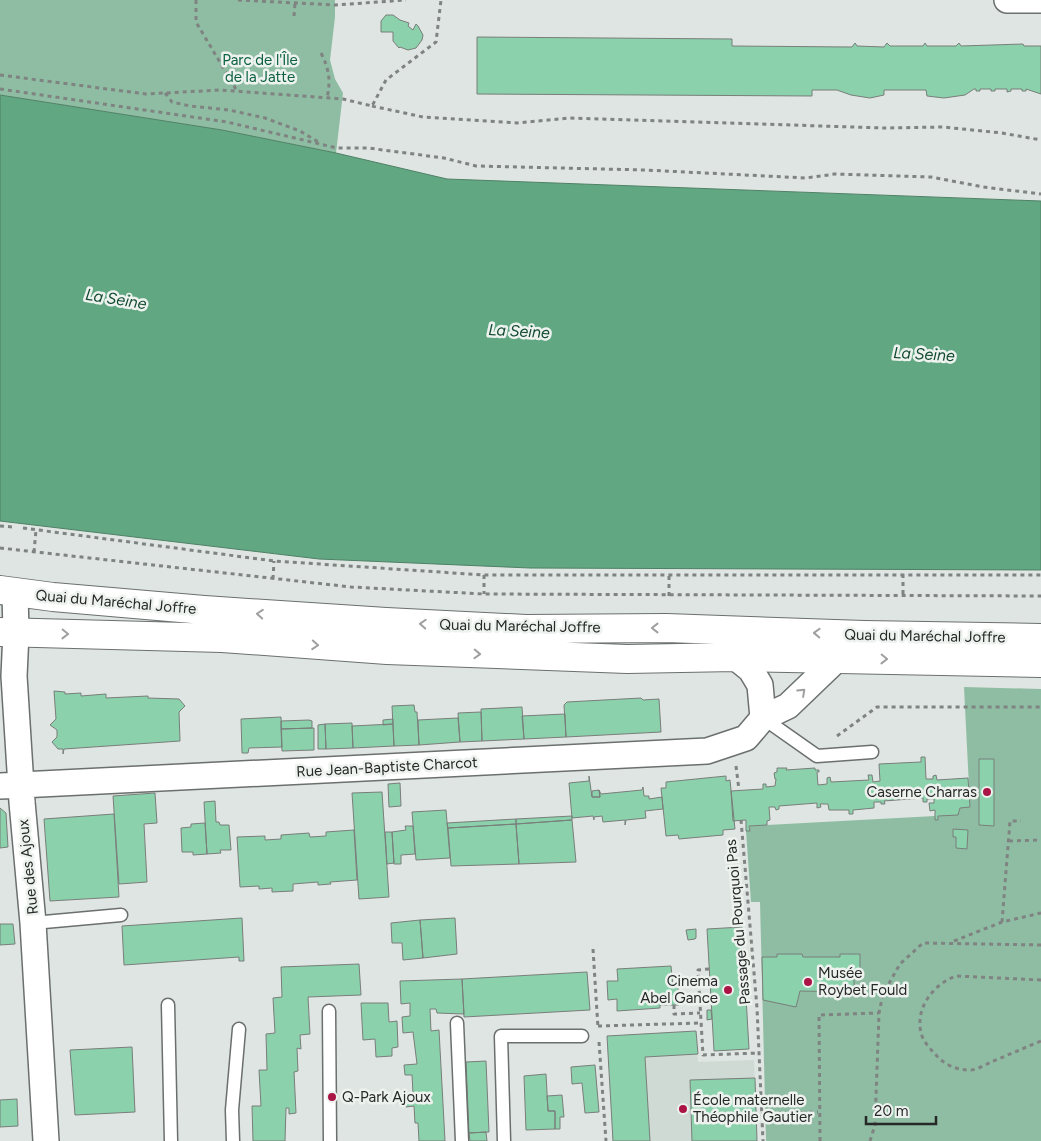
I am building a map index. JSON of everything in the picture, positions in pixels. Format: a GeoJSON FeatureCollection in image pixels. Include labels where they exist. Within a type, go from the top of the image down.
{"type":"FeatureCollection","features":[{"type":"Feature","properties":{"kind":"main road","name":"Quai du Maréchal Joffre"},"geometry":{"type":"LineString","coordinates":[[7,591],[53,597],[204,610],[376,622],[526,629],[666,628],[864,635],[1041,638]]}},
{"type":"Feature","properties":{"kind":"main road","name":"Quai du Maréchal Joffre"},"geometry":{"type":"LineString","coordinates":[[8,633],[222,638],[387,650],[627,659],[735,657],[1041,663]]}},
{"type":"Feature","properties":{"kind":"street"},"geometry":{"type":"LineString","coordinates":[[1007,0],[1041,0]]}},
{"type":"Feature","properties":{"kind":"street","name":"Rue des Ajoux"},"geometry":{"type":"LineString","coordinates":[[7,591],[8,633],[14,676],[11,785],[34,923],[46,1141]]}},
{"type":"Feature","properties":{"kind":"street"},"geometry":{"type":"LineString","coordinates":[[735,657],[751,670],[760,685],[763,718]]}},
{"type":"Feature","properties":{"kind":"street","name":"Rue Jean-Baptiste Charcot"},"geometry":{"type":"LineString","coordinates":[[11,785],[707,751],[746,738],[763,718],[788,706],[837,659]]}},
{"type":"Feature","properties":{"kind":"lane"},"geometry":{"type":"LineString","coordinates":[[763,718],[817,756],[872,752]]}},
{"type":"Feature","properties":{"kind":"lane"},"geometry":{"type":"LineString","coordinates":[[34,923],[121,916]]}},
{"type":"Feature","properties":{"kind":"lane"},"geometry":{"type":"LineString","coordinates":[[168,1005],[171,1141]]}},
{"type":"Feature","properties":{"kind":"lane"},"geometry":{"type":"LineString","coordinates":[[329,1011],[330,1141]]}},
{"type":"Feature","properties":{"kind":"lane"},"geometry":{"type":"LineString","coordinates":[[456,1023],[462,1141]]}},
{"type":"Feature","properties":{"kind":"lane"},"geometry":{"type":"LineString","coordinates":[[233,1141],[232,1110],[239,1029]]}},
{"type":"Feature","properties":{"kind":"lane"},"geometry":{"type":"LineString","coordinates":[[504,1141],[501,1036],[582,1036]]}},
{"type":"Feature","properties":{"kind":"path"},"geometry":{"type":"LineString","coordinates":[[196,0],[196,22],[237,92]]}},
{"type":"Feature","properties":{"kind":"path"},"geometry":{"type":"LineString","coordinates":[[238,0],[336,6],[376,1],[406,0]]}},
{"type":"Feature","properties":{"kind":"path"},"geometry":{"type":"LineString","coordinates":[[372,106],[386,80],[436,42],[441,0]]}},
{"type":"Feature","properties":{"kind":"path"},"geometry":{"type":"LineString","coordinates":[[294,3],[294,16]]}},
{"type":"Feature","properties":{"kind":"path"},"geometry":{"type":"LineString","coordinates":[[321,53],[330,74],[327,98]]}},
{"type":"Feature","properties":{"kind":"path"},"geometry":{"type":"LineString","coordinates":[[0,75],[146,94],[220,90],[343,99],[423,117],[517,123],[570,118],[885,128],[944,127],[1002,133],[1041,140]]}},
{"type":"Feature","properties":{"kind":"path"},"geometry":{"type":"LineString","coordinates":[[0,89],[227,122],[337,148],[368,148],[476,166],[645,170],[806,178],[835,174],[931,177],[983,187],[1041,194]]}},
{"type":"Feature","properties":{"kind":"path"},"geometry":{"type":"LineString","coordinates":[[164,93],[172,102],[229,110],[265,118],[300,131],[322,145]]}},
{"type":"Feature","properties":{"kind":"path"},"geometry":{"type":"LineString","coordinates":[[0,526],[13,527]]}},
{"type":"Feature","properties":{"kind":"path"},"geometry":{"type":"LineString","coordinates":[[23,528],[274,561],[484,575],[903,574],[1041,576]]}},
{"type":"Feature","properties":{"kind":"path"},"geometry":{"type":"LineString","coordinates":[[34,552],[36,530]]}},
{"type":"Feature","properties":{"kind":"path"},"geometry":{"type":"LineString","coordinates":[[0,548],[351,587],[484,594],[1041,596]]}},
{"type":"Feature","properties":{"kind":"path"},"geometry":{"type":"LineString","coordinates":[[273,579],[274,561]]}},
{"type":"Feature","properties":{"kind":"path"},"geometry":{"type":"LineString","coordinates":[[903,574],[903,596]]}},
{"type":"Feature","properties":{"kind":"path"},"geometry":{"type":"LineString","coordinates":[[484,575],[484,594]]}},
{"type":"Feature","properties":{"kind":"path"},"geometry":{"type":"LineString","coordinates":[[669,576],[669,596]]}},
{"type":"Feature","properties":{"kind":"path"},"geometry":{"type":"LineString","coordinates":[[830,742],[877,707],[1041,707]]}},
{"type":"Feature","properties":{"kind":"path","name":"Passage du Pourquoi Pas"},"geometry":{"type":"LineString","coordinates":[[741,820],[759,1053],[762,1141]]}},
{"type":"Feature","properties":{"kind":"path"},"geometry":{"type":"LineString","coordinates":[[1002,922],[1010,822],[1021,821]]}},
{"type":"Feature","properties":{"kind":"path"},"geometry":{"type":"LineString","coordinates":[[1008,841],[1041,840]]}},
{"type":"Feature","properties":{"kind":"path"},"geometry":{"type":"LineString","coordinates":[[951,942],[1002,922],[1041,913]]}},
{"type":"Feature","properties":{"kind":"path"},"geometry":{"type":"LineString","coordinates":[[870,1141],[875,1125],[879,1013],[882,994],[900,964],[924,943],[1041,945]]}},
{"type":"Feature","properties":{"kind":"path"},"geometry":{"type":"LineString","coordinates":[[709,969],[698,970],[703,1055],[759,1053]]}},
{"type":"Feature","properties":{"kind":"path"},"geometry":{"type":"LineString","coordinates":[[1041,980],[956,976],[944,981],[934,990],[924,1004],[920,1021],[921,1034],[928,1046],[940,1060],[954,1069],[972,1070],[1041,1041]]}},
{"type":"Feature","properties":{"kind":"path"},"geometry":{"type":"LineString","coordinates":[[674,1005],[674,1014],[700,1013]]}},
{"type":"Feature","properties":{"kind":"path"},"geometry":{"type":"LineString","coordinates":[[820,1141],[819,1015],[879,1013]]}},
{"type":"Feature","properties":{"kind":"path"},"geometry":{"type":"LineString","coordinates":[[598,1026],[700,1023]]}},
{"type":"Feature","properties":{"kind":"path"},"geometry":{"type":"LineString","coordinates":[[762,1114],[819,1112]]}},
{"type":"Feature","properties":{"kind":"shaded area","name":"École maternelle Théophile Gautier"},"geometry":{"type":"Polygon","coordinates":[[[696,1031],[698,1062],[754,1060],[757,1141],[613,1141],[607,1036],[696,1031]]]}},
{"type":"Feature","properties":{"kind":"green space","name":"Parc de l'Île de la Jatte"},"geometry":{"type":"Polygon","coordinates":[[[0,0],[335,0],[330,60],[335,79],[343,93],[336,153],[222,130],[0,95],[0,0]]]}},
{"type":"Feature","properties":{"kind":"green space"},"geometry":{"type":"Polygon","coordinates":[[[964,687],[1041,689],[1041,1141],[766,1141],[760,902],[751,902],[746,831],[750,830],[750,826],[935,816],[936,820],[938,820],[938,816],[959,812],[960,808],[970,807],[964,687]]]}},
{"type":"Feature","properties":{"kind":"water","name":"La Seine"},"geometry":{"type":"Polygon","coordinates":[[[0,95],[222,130],[336,153],[447,179],[1041,201],[1041,570],[530,568],[319,559],[0,521],[0,95]]]}},
{"type":"Feature","properties":{"kind":"building"},"geometry":{"type":"Polygon","coordinates":[[[386,15],[393,15],[409,23],[408,26],[413,30],[416,24],[418,26],[423,35],[416,48],[408,50],[399,48],[393,41],[393,32],[381,32],[381,21],[386,15]]]}},
{"type":"Feature","properties":{"kind":"building"},"geometry":{"type":"Polygon","coordinates":[[[477,37],[732,39],[732,46],[852,47],[855,43],[857,46],[884,47],[887,43],[890,46],[923,46],[925,43],[927,46],[956,46],[959,43],[961,46],[1023,44],[1024,46],[1041,46],[1041,94],[1026,89],[1026,91],[1022,91],[1022,89],[1011,89],[1011,91],[1007,92],[1007,89],[991,91],[991,89],[980,89],[980,91],[976,91],[974,89],[965,95],[944,98],[927,96],[926,90],[884,90],[884,95],[870,98],[851,95],[837,90],[812,90],[812,96],[477,94],[477,37]]]}},
{"type":"Feature","properties":{"kind":"building"},"geometry":{"type":"Polygon","coordinates":[[[54,691],[65,692],[65,694],[81,693],[81,696],[106,694],[106,698],[148,696],[148,698],[179,699],[185,706],[179,712],[180,741],[64,749],[63,754],[63,749],[58,749],[52,742],[57,737],[57,730],[50,725],[56,719],[54,691]]]}},
{"type":"Feature","properties":{"kind":"building"},"geometry":{"type":"Polygon","coordinates":[[[641,698],[643,700],[659,699],[661,732],[566,737],[564,705],[567,702],[641,698]]]}},
{"type":"Feature","properties":{"kind":"building"},"geometry":{"type":"Polygon","coordinates":[[[414,705],[415,712],[417,712],[419,745],[394,746],[392,706],[414,705]]]}},
{"type":"Feature","properties":{"kind":"building"},"geometry":{"type":"Polygon","coordinates":[[[522,707],[524,739],[482,741],[481,709],[522,707]]]}},
{"type":"Feature","properties":{"kind":"building"},"geometry":{"type":"Polygon","coordinates":[[[481,712],[482,741],[460,742],[458,713],[481,712]]]}},
{"type":"Feature","properties":{"kind":"building"},"geometry":{"type":"Polygon","coordinates":[[[565,714],[566,737],[524,739],[522,716],[565,714]]]}},
{"type":"Feature","properties":{"kind":"building"},"geometry":{"type":"Polygon","coordinates":[[[281,717],[282,747],[249,748],[248,753],[242,753],[241,719],[281,717]]]}},
{"type":"Feature","properties":{"kind":"building"},"geometry":{"type":"Polygon","coordinates":[[[458,718],[460,742],[419,745],[418,720],[458,718]]]}},
{"type":"Feature","properties":{"kind":"building"},"geometry":{"type":"Polygon","coordinates":[[[393,719],[393,724],[383,725],[383,720],[393,719]]]}},
{"type":"Feature","properties":{"kind":"building"},"geometry":{"type":"Polygon","coordinates":[[[281,721],[312,721],[312,728],[281,729],[281,721]]]}},
{"type":"Feature","properties":{"kind":"building"},"geometry":{"type":"Polygon","coordinates":[[[352,723],[353,748],[326,749],[325,724],[352,723]]]}},
{"type":"Feature","properties":{"kind":"building"},"geometry":{"type":"Polygon","coordinates":[[[325,724],[326,749],[318,749],[318,725],[325,724]]]}},
{"type":"Feature","properties":{"kind":"building"},"geometry":{"type":"Polygon","coordinates":[[[393,724],[394,746],[353,748],[352,726],[393,724]]]}},
{"type":"Feature","properties":{"kind":"building"},"geometry":{"type":"Polygon","coordinates":[[[314,728],[314,750],[282,751],[281,729],[314,728]]]}},
{"type":"Feature","properties":{"kind":"building"},"geometry":{"type":"Polygon","coordinates":[[[921,757],[925,757],[926,779],[933,779],[933,776],[936,775],[937,780],[968,778],[970,807],[960,808],[958,815],[938,816],[938,820],[935,820],[935,810],[930,811],[929,803],[934,803],[934,799],[927,799],[927,802],[923,802],[923,798],[884,801],[885,804],[874,802],[874,808],[853,810],[853,814],[849,814],[849,810],[829,810],[828,804],[820,804],[821,807],[817,808],[817,803],[779,806],[779,809],[776,810],[775,807],[769,807],[770,820],[767,821],[767,825],[749,826],[750,831],[746,831],[746,820],[733,821],[731,791],[763,789],[763,784],[766,784],[766,787],[775,786],[776,779],[774,773],[777,772],[777,768],[787,768],[786,770],[815,768],[815,770],[819,770],[817,772],[818,785],[827,784],[827,778],[830,777],[831,782],[869,780],[868,775],[872,775],[873,782],[880,781],[879,764],[921,762],[921,757]]]}},
{"type":"Feature","properties":{"kind":"building","name":"Caserne Charras"},"geometry":{"type":"Polygon","coordinates":[[[979,759],[994,759],[994,826],[979,825],[979,759]]]}},
{"type":"Feature","properties":{"kind":"building"},"geometry":{"type":"Polygon","coordinates":[[[589,776],[592,797],[600,797],[599,790],[601,794],[642,790],[643,787],[644,796],[649,796],[649,799],[662,797],[663,809],[645,811],[646,818],[626,820],[625,825],[625,820],[603,822],[602,816],[594,817],[594,820],[593,816],[572,818],[569,783],[589,781],[589,776]]]}},
{"type":"Feature","properties":{"kind":"building"},"geometry":{"type":"Polygon","coordinates":[[[726,776],[726,781],[730,780],[735,829],[723,830],[723,835],[679,839],[678,835],[666,836],[661,788],[666,788],[666,782],[726,776]]]}},
{"type":"Feature","properties":{"kind":"building"},"geometry":{"type":"Polygon","coordinates":[[[400,783],[401,806],[389,807],[388,784],[400,783]]]}},
{"type":"Feature","properties":{"kind":"building"},"geometry":{"type":"Polygon","coordinates":[[[599,790],[600,797],[592,797],[592,791],[599,790]]]}},
{"type":"Feature","properties":{"kind":"building"},"geometry":{"type":"Polygon","coordinates":[[[382,792],[389,897],[359,899],[352,793],[382,792]]]}},
{"type":"Feature","properties":{"kind":"building"},"geometry":{"type":"Polygon","coordinates":[[[155,793],[157,823],[144,824],[147,882],[119,884],[113,796],[155,793]]]}},
{"type":"Feature","properties":{"kind":"building"},"geometry":{"type":"Polygon","coordinates":[[[215,801],[216,822],[219,822],[220,825],[229,825],[231,850],[220,850],[221,853],[207,854],[204,802],[215,801]]]}},
{"type":"Feature","properties":{"kind":"building"},"geometry":{"type":"Polygon","coordinates":[[[0,808],[6,813],[8,847],[0,848],[0,808]]]}},
{"type":"Feature","properties":{"kind":"building"},"geometry":{"type":"Polygon","coordinates":[[[446,810],[450,858],[416,860],[412,812],[446,810]]]}},
{"type":"Feature","properties":{"kind":"building"},"geometry":{"type":"Polygon","coordinates":[[[114,814],[119,897],[50,901],[44,819],[114,814]]]}},
{"type":"Feature","properties":{"kind":"building"},"geometry":{"type":"Polygon","coordinates":[[[572,816],[572,820],[516,824],[516,819],[572,816]]]}},
{"type":"Feature","properties":{"kind":"building"},"geometry":{"type":"Polygon","coordinates":[[[516,819],[516,824],[448,828],[447,823],[516,819]]]}},
{"type":"Feature","properties":{"kind":"building"},"geometry":{"type":"Polygon","coordinates":[[[572,820],[576,862],[519,864],[516,824],[572,820]]]}},
{"type":"Feature","properties":{"kind":"building"},"geometry":{"type":"Polygon","coordinates":[[[205,823],[207,854],[193,855],[193,852],[182,852],[181,828],[191,827],[191,824],[205,823]]]}},
{"type":"Feature","properties":{"kind":"building"},"geometry":{"type":"Polygon","coordinates":[[[516,824],[519,864],[451,866],[448,828],[516,824]]]}},
{"type":"Feature","properties":{"kind":"building"},"geometry":{"type":"Polygon","coordinates":[[[405,826],[413,826],[415,854],[401,855],[401,864],[394,864],[392,832],[406,830],[405,826]]]}},
{"type":"Feature","properties":{"kind":"building"},"geometry":{"type":"Polygon","coordinates":[[[953,829],[968,830],[967,849],[956,848],[956,837],[953,837],[953,829]]]}},
{"type":"Feature","properties":{"kind":"building"},"geometry":{"type":"Polygon","coordinates":[[[354,830],[357,880],[318,885],[318,882],[293,884],[293,891],[272,892],[272,888],[259,889],[259,886],[240,887],[237,837],[265,836],[265,840],[281,839],[281,835],[309,833],[310,837],[326,836],[326,832],[354,830]]]}},
{"type":"Feature","properties":{"kind":"building"},"geometry":{"type":"Polygon","coordinates":[[[385,832],[392,832],[394,863],[387,864],[385,832]]]}},
{"type":"Feature","properties":{"kind":"building"},"geometry":{"type":"Polygon","coordinates":[[[242,918],[244,961],[239,961],[239,957],[124,965],[122,926],[242,918]]]}},
{"type":"Feature","properties":{"kind":"building"},"geometry":{"type":"Polygon","coordinates":[[[455,918],[457,954],[423,958],[420,920],[455,918]]]}},
{"type":"Feature","properties":{"kind":"building"},"geometry":{"type":"Polygon","coordinates":[[[420,920],[423,958],[403,960],[402,943],[392,943],[391,923],[420,920]]]}},
{"type":"Feature","properties":{"kind":"building"},"geometry":{"type":"Polygon","coordinates":[[[0,924],[13,924],[15,944],[0,945],[0,924]]]}},
{"type":"Feature","properties":{"kind":"building","name":"Cinema Abel Gance"},"geometry":{"type":"Polygon","coordinates":[[[742,927],[749,1049],[714,1051],[707,929],[742,927]]]}},
{"type":"Feature","properties":{"kind":"building"},"geometry":{"type":"Polygon","coordinates":[[[696,929],[696,938],[688,940],[686,930],[696,929]]]}},
{"type":"Feature","properties":{"kind":"building","name":"Musée Roybet Fould"},"geometry":{"type":"Polygon","coordinates":[[[777,954],[802,954],[803,957],[840,957],[840,954],[860,954],[860,972],[854,972],[854,992],[800,991],[796,1007],[763,1000],[762,957],[777,957],[777,954]]]}},
{"type":"Feature","properties":{"kind":"building"},"geometry":{"type":"Polygon","coordinates":[[[359,964],[361,995],[308,997],[310,1034],[300,1035],[301,1049],[297,1048],[298,1071],[294,1072],[296,1113],[289,1114],[289,1108],[286,1108],[285,1141],[253,1141],[252,1106],[261,1106],[259,1070],[267,1070],[266,1034],[275,1033],[273,998],[282,997],[281,967],[359,964]]]}},
{"type":"Feature","properties":{"kind":"building"},"geometry":{"type":"Polygon","coordinates":[[[671,966],[673,986],[678,986],[679,1005],[660,1005],[660,1008],[617,1011],[617,999],[608,1000],[607,981],[618,981],[617,969],[671,966]]]}},
{"type":"Feature","properties":{"kind":"building"},"geometry":{"type":"Polygon","coordinates":[[[587,972],[590,1010],[464,1017],[462,979],[587,972]]]}},
{"type":"Feature","properties":{"kind":"building"},"geometry":{"type":"Polygon","coordinates":[[[462,979],[464,1014],[437,1013],[436,1009],[430,1009],[431,1031],[439,1030],[445,1141],[419,1141],[418,1123],[415,1123],[414,1106],[406,1107],[406,1093],[413,1093],[412,1075],[405,1075],[404,1065],[417,1064],[413,1032],[403,1033],[402,1017],[410,1016],[410,1003],[401,1004],[400,981],[462,979]]]}},
{"type":"Feature","properties":{"kind":"building"},"geometry":{"type":"Polygon","coordinates":[[[361,1003],[388,1003],[389,1022],[397,1021],[398,1047],[392,1048],[392,1056],[376,1057],[375,1039],[363,1040],[361,1003]]]}},
{"type":"Feature","properties":{"kind":"building"},"geometry":{"type":"Polygon","coordinates":[[[707,1010],[711,1010],[712,1019],[707,1020],[707,1010]]]}},
{"type":"Feature","properties":{"kind":"building"},"geometry":{"type":"Polygon","coordinates":[[[696,1031],[698,1054],[645,1057],[650,1141],[613,1141],[607,1036],[696,1031]]]}},
{"type":"Feature","properties":{"kind":"building"},"geometry":{"type":"Polygon","coordinates":[[[132,1047],[135,1112],[75,1115],[70,1050],[132,1047]]]}},
{"type":"Feature","properties":{"kind":"building"},"geometry":{"type":"Polygon","coordinates":[[[486,1061],[489,1132],[469,1133],[466,1062],[486,1061]]]}},
{"type":"Feature","properties":{"kind":"building"},"geometry":{"type":"Polygon","coordinates":[[[595,1065],[599,1112],[585,1113],[582,1083],[572,1084],[571,1067],[595,1065]]]}},
{"type":"Feature","properties":{"kind":"building"},"geometry":{"type":"Polygon","coordinates":[[[546,1074],[548,1111],[555,1111],[555,1129],[526,1130],[524,1076],[546,1074]]]}},
{"type":"Feature","properties":{"kind":"building"},"geometry":{"type":"Polygon","coordinates":[[[755,1078],[757,1141],[692,1141],[690,1080],[755,1078]]]}},
{"type":"Feature","properties":{"kind":"building"},"geometry":{"type":"Polygon","coordinates":[[[562,1095],[564,1117],[560,1117],[560,1129],[555,1129],[555,1111],[548,1111],[547,1096],[562,1095]]]}},
{"type":"Feature","properties":{"kind":"building"},"geometry":{"type":"Polygon","coordinates":[[[17,1099],[18,1126],[0,1127],[0,1100],[17,1099]]]}},
{"type":"Feature","properties":{"kind":"building"},"geometry":{"type":"Polygon","coordinates":[[[486,1132],[487,1141],[470,1141],[469,1133],[486,1132]]]}},
{"type":"Feature","properties":{"kind":"place","name":"Caserne Charras"},"geometry":{"type":"Point","coordinates":[987,792]}},
{"type":"Feature","properties":{"kind":"place","name":"Musée Roybet Fould"},"geometry":{"type":"Point","coordinates":[808,982]}},
{"type":"Feature","properties":{"kind":"place","name":"Cinema Abel Gance"},"geometry":{"type":"Point","coordinates":[728,990]}},
{"type":"Feature","properties":{"kind":"place","name":"Q-Park Ajoux"},"geometry":{"type":"Point","coordinates":[332,1097]}},
{"type":"Feature","properties":{"kind":"place","name":"École maternelle Théophile Gautier"},"geometry":{"type":"Point","coordinates":[683,1109]}}]}
